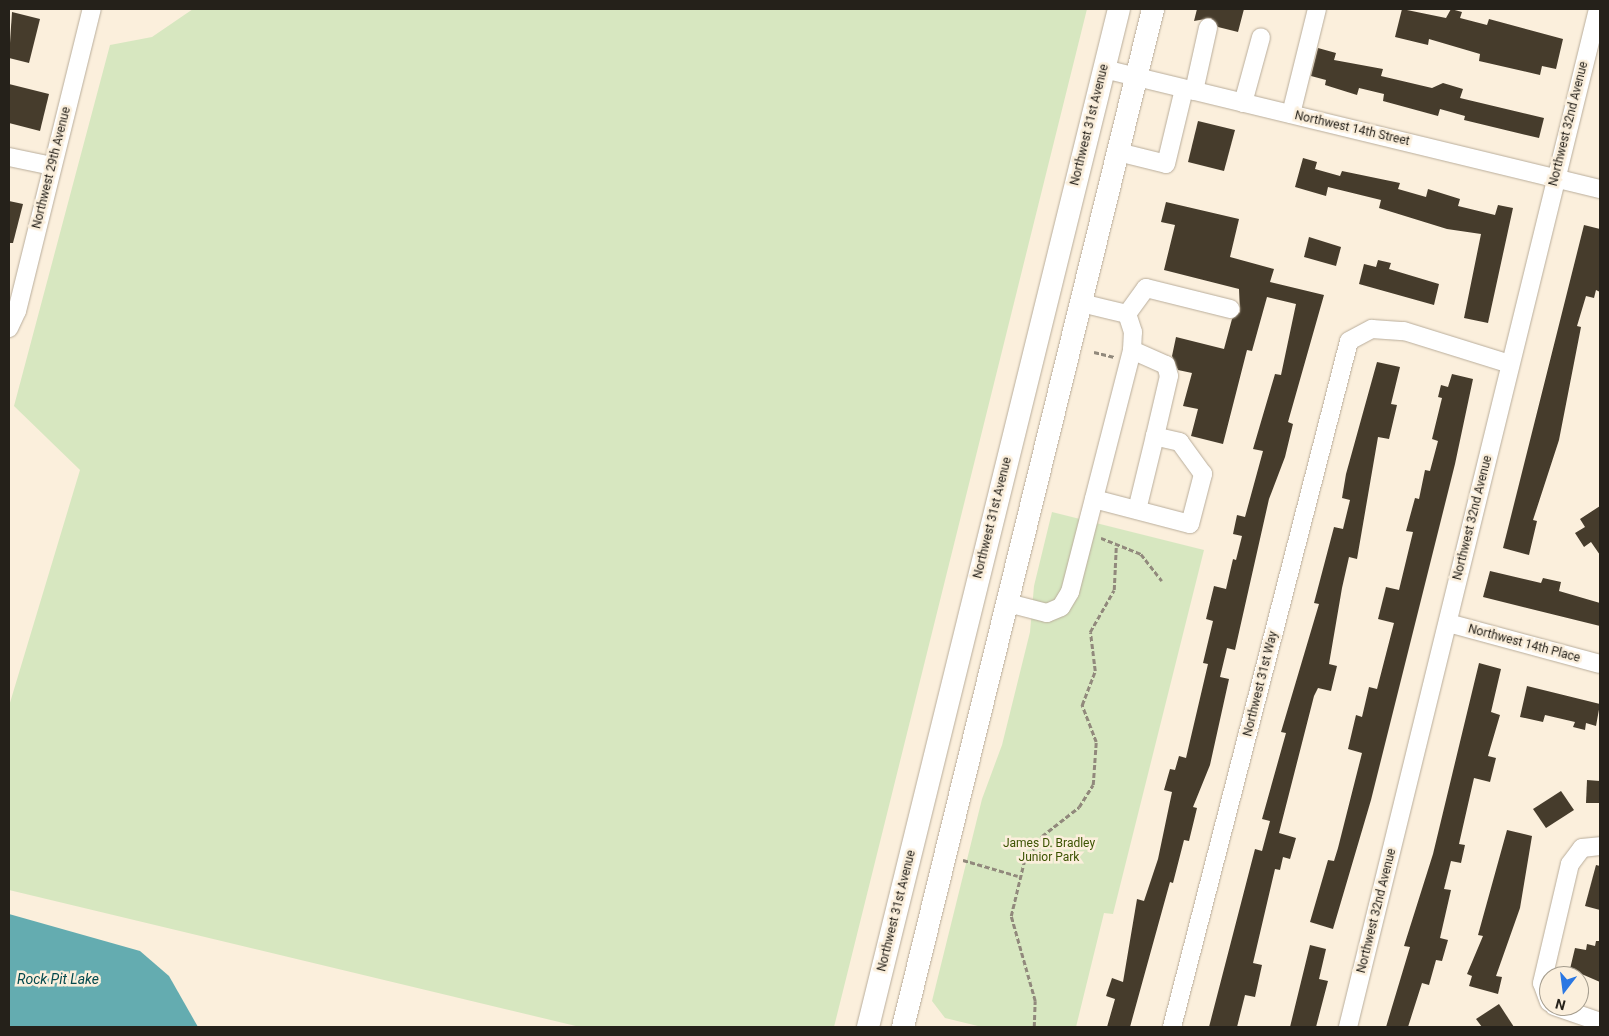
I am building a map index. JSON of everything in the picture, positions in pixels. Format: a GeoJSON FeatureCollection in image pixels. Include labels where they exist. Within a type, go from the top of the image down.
{"type":"FeatureCollection","features":[{"type":"Feature","properties":{"kind":"main road","name":"Northwest 31st Avenue"},"geometry":{"type":"LineString","coordinates":[[868,1027],[1119,9]]}},
{"type":"Feature","properties":{"kind":"main road"},"geometry":{"type":"LineString","coordinates":[[908,1026],[1008,603],[1153,9]]}},
{"type":"Feature","properties":{"kind":"main road"},"geometry":{"type":"LineString","coordinates":[[881,976],[883,999],[908,1026]]}},
{"type":"Feature","properties":{"kind":"street","name":"Northwest 29th Avenue"},"geometry":{"type":"LineString","coordinates":[[10,327],[92,9]]}},
{"type":"Feature","properties":{"kind":"street"},"geometry":{"type":"LineString","coordinates":[[1291,114],[1317,9]]}},
{"type":"Feature","properties":{"kind":"street","name":"Northwest 32nd Avenue"},"geometry":{"type":"LineString","coordinates":[[1348,1027],[1598,9]]}},
{"type":"Feature","properties":{"kind":"street"},"geometry":{"type":"LineString","coordinates":[[1118,152],[1166,164],[1208,28]]}},
{"type":"Feature","properties":{"kind":"street"},"geometry":{"type":"LineString","coordinates":[[1243,103],[1261,37]]}},
{"type":"Feature","properties":{"kind":"street","name":"Northwest 14th Street"},"geometry":{"type":"LineString","coordinates":[[1104,70],[1600,189]]}},
{"type":"Feature","properties":{"kind":"street"},"geometry":{"type":"LineString","coordinates":[[9,157],[52,166]]}},
{"type":"Feature","properties":{"kind":"street"},"geometry":{"type":"LineString","coordinates":[[1127,314],[1146,288],[1230,309]]}},
{"type":"Feature","properties":{"kind":"street"},"geometry":{"type":"LineString","coordinates":[[1081,304],[1127,314]]}},
{"type":"Feature","properties":{"kind":"street"},"geometry":{"type":"LineString","coordinates":[[1008,603],[1047,613],[1061,607],[1070,592],[1132,350],[1133,332],[1127,314]]}},
{"type":"Feature","properties":{"kind":"street","name":"Northwest 31st Way"},"geometry":{"type":"LineString","coordinates":[[1172,1027],[1349,340],[1372,328],[1404,331],[1510,364]]}},
{"type":"Feature","properties":{"kind":"street"},"geometry":{"type":"LineString","coordinates":[[1132,350],[1166,365],[1169,376],[1137,510]]}},
{"type":"Feature","properties":{"kind":"street"},"geometry":{"type":"LineString","coordinates":[[1094,499],[1190,524],[1203,474],[1180,442],[1155,436]]}},
{"type":"Feature","properties":{"kind":"street","name":"Northwest 14th Place"},"geometry":{"type":"LineString","coordinates":[[1448,623],[1600,664]]}},
{"type":"Feature","properties":{"kind":"street"},"geometry":{"type":"LineString","coordinates":[[1546,966],[1570,864],[1582,848],[1600,846]]}},
{"type":"Feature","properties":{"kind":"street"},"geometry":{"type":"LineString","coordinates":[[1584,1016],[1600,1022]]}},
{"type":"Feature","properties":{"kind":"path"},"geometry":{"type":"LineString","coordinates":[[1094,352],[1115,358]]}},
{"type":"Feature","properties":{"kind":"path"},"geometry":{"type":"LineString","coordinates":[[1092,536],[1116,547],[1141,554],[1162,581]]}},
{"type":"Feature","properties":{"kind":"path"},"geometry":{"type":"LineString","coordinates":[[1034,1027],[1035,1001],[1011,916],[1018,876],[1042,836],[1079,807],[1093,785],[1096,742],[1082,705],[1095,671],[1090,632],[1114,590],[1116,547]]}},
{"type":"Feature","properties":{"kind":"path"},"geometry":{"type":"LineString","coordinates":[[962,860],[1018,876]]}},
{"type":"Feature","properties":{"kind":"green space"},"geometry":{"type":"Polygon","coordinates":[[[193,9],[1087,9],[834,1027],[580,1027],[9,890],[9,706],[80,470],[14,406],[110,45],[152,37],[193,9]]]}},
{"type":"Feature","properties":{"kind":"green space","name":"James D. Bradley Junior Park"},"geometry":{"type":"Polygon","coordinates":[[[1052,512],[1204,550],[1113,914],[1104,913],[1076,1027],[982,1027],[945,1018],[932,1001],[982,799],[1002,745],[1030,632],[1034,586],[1052,512]]]}},
{"type":"Feature","properties":{"kind":"water","name":"Rock Pit Lake"},"geometry":{"type":"Polygon","coordinates":[[[9,914],[140,951],[169,976],[198,1027],[9,1027],[9,914]]]}},
{"type":"Feature","properties":{"kind":"building"},"geometry":{"type":"Polygon","coordinates":[[[1197,9],[1244,9],[1238,32],[1218,27],[1211,18],[1194,21],[1197,9]]]}},
{"type":"Feature","properties":{"kind":"building"},"geometry":{"type":"Polygon","coordinates":[[[1402,9],[1446,18],[1451,9],[1462,12],[1460,18],[1487,25],[1489,19],[1563,39],[1556,69],[1542,66],[1540,75],[1479,61],[1480,54],[1429,39],[1428,45],[1395,37],[1402,9]]]}},
{"type":"Feature","properties":{"kind":"building"},"geometry":{"type":"Polygon","coordinates":[[[12,12],[40,19],[29,63],[9,58],[12,12]]]}},
{"type":"Feature","properties":{"kind":"building"},"geometry":{"type":"Polygon","coordinates":[[[1318,48],[1336,53],[1334,60],[1383,69],[1381,76],[1432,88],[1443,83],[1463,89],[1460,98],[1544,118],[1539,138],[1464,120],[1465,116],[1440,109],[1438,116],[1383,101],[1384,94],[1359,88],[1357,95],[1325,85],[1326,80],[1311,76],[1318,48]]]}},
{"type":"Feature","properties":{"kind":"building"},"geometry":{"type":"Polygon","coordinates":[[[9,84],[49,94],[40,131],[9,123],[9,84]]]}},
{"type":"Feature","properties":{"kind":"building"},"geometry":{"type":"Polygon","coordinates":[[[1198,121],[1235,130],[1224,171],[1188,162],[1198,121]]]}},
{"type":"Feature","properties":{"kind":"building"},"geometry":{"type":"Polygon","coordinates":[[[1303,158],[1317,162],[1315,169],[1340,176],[1342,171],[1400,183],[1398,189],[1426,197],[1428,189],[1460,199],[1458,206],[1495,215],[1498,205],[1513,208],[1488,323],[1464,318],[1481,234],[1447,229],[1379,208],[1381,200],[1328,187],[1326,196],[1295,187],[1303,158]]]}},
{"type":"Feature","properties":{"kind":"building"},"geometry":{"type":"Polygon","coordinates":[[[9,201],[23,204],[13,243],[9,243],[9,201]]]}},
{"type":"Feature","properties":{"kind":"building"},"geometry":{"type":"Polygon","coordinates":[[[1166,202],[1239,219],[1230,257],[1274,269],[1270,282],[1324,295],[1288,422],[1293,424],[1285,457],[1269,499],[1235,650],[1227,648],[1220,677],[1229,679],[1210,765],[1193,807],[1197,808],[1189,841],[1184,840],[1173,883],[1170,882],[1130,1027],[1107,1027],[1115,999],[1106,996],[1112,978],[1123,982],[1137,899],[1144,901],[1158,859],[1172,792],[1164,790],[1170,769],[1175,770],[1179,756],[1186,758],[1208,664],[1203,663],[1213,621],[1206,619],[1214,586],[1226,589],[1233,559],[1236,560],[1242,536],[1233,534],[1237,515],[1245,517],[1263,451],[1253,449],[1275,374],[1281,375],[1296,304],[1267,297],[1252,351],[1247,350],[1223,444],[1191,436],[1198,409],[1183,406],[1192,373],[1178,370],[1172,356],[1176,337],[1224,349],[1232,319],[1240,312],[1239,289],[1164,270],[1175,225],[1161,222],[1166,202]]]}},
{"type":"Feature","properties":{"kind":"building"},"geometry":{"type":"Polygon","coordinates":[[[1584,225],[1600,229],[1600,292],[1596,290],[1594,298],[1586,296],[1577,326],[1581,327],[1559,440],[1533,520],[1537,521],[1529,555],[1503,548],[1584,225]]]}},
{"type":"Feature","properties":{"kind":"building"},"geometry":{"type":"Polygon","coordinates":[[[1309,237],[1341,247],[1336,266],[1304,257],[1309,237]]]}},
{"type":"Feature","properties":{"kind":"building"},"geometry":{"type":"Polygon","coordinates":[[[1378,260],[1391,263],[1389,269],[1439,284],[1434,305],[1359,284],[1364,264],[1376,267],[1378,260]]]}},
{"type":"Feature","properties":{"kind":"building"},"geometry":{"type":"Polygon","coordinates":[[[1377,362],[1400,367],[1391,404],[1397,405],[1389,439],[1378,437],[1357,559],[1349,557],[1329,664],[1337,666],[1331,691],[1318,688],[1314,696],[1279,833],[1296,838],[1290,859],[1283,857],[1280,870],[1275,869],[1253,963],[1262,965],[1255,997],[1245,995],[1237,1027],[1209,1027],[1255,849],[1262,851],[1270,821],[1262,819],[1286,733],[1281,732],[1319,604],[1314,603],[1334,527],[1343,529],[1350,500],[1342,498],[1346,474],[1377,362]]]}},
{"type":"Feature","properties":{"kind":"building"},"geometry":{"type":"Polygon","coordinates":[[[1452,374],[1473,379],[1455,464],[1371,800],[1333,929],[1310,922],[1328,860],[1334,861],[1338,848],[1362,753],[1348,749],[1356,715],[1362,717],[1369,687],[1377,689],[1394,623],[1378,619],[1386,587],[1399,590],[1413,532],[1406,531],[1415,498],[1419,499],[1425,470],[1430,471],[1438,441],[1432,439],[1442,398],[1438,397],[1441,385],[1448,387],[1452,374]]]}},
{"type":"Feature","properties":{"kind":"building"},"geometry":{"type":"Polygon","coordinates":[[[1600,506],[1600,555],[1591,542],[1584,547],[1575,533],[1585,527],[1580,519],[1600,506]]]}},
{"type":"Feature","properties":{"kind":"building"},"geometry":{"type":"Polygon","coordinates":[[[1490,571],[1541,583],[1543,578],[1561,582],[1559,591],[1600,603],[1600,626],[1483,597],[1490,571]]]}},
{"type":"Feature","properties":{"kind":"building"},"geometry":{"type":"Polygon","coordinates":[[[1479,663],[1501,669],[1491,712],[1500,715],[1488,756],[1496,758],[1490,782],[1474,778],[1459,844],[1465,845],[1461,863],[1451,861],[1444,889],[1451,890],[1440,938],[1448,940],[1442,961],[1436,960],[1429,985],[1422,983],[1408,1027],[1386,1027],[1410,947],[1404,946],[1433,854],[1479,663]]]}},
{"type":"Feature","properties":{"kind":"building"},"geometry":{"type":"Polygon","coordinates":[[[1527,686],[1600,704],[1596,726],[1586,723],[1585,730],[1573,727],[1575,722],[1545,715],[1543,722],[1520,717],[1527,686]]]}},
{"type":"Feature","properties":{"kind":"building"},"geometry":{"type":"Polygon","coordinates":[[[1587,780],[1600,781],[1600,803],[1586,803],[1587,780]]]}},
{"type":"Feature","properties":{"kind":"building"},"geometry":{"type":"Polygon","coordinates":[[[1561,791],[1574,810],[1546,828],[1533,809],[1561,791]]]}},
{"type":"Feature","properties":{"kind":"building"},"geometry":{"type":"Polygon","coordinates":[[[1507,830],[1532,836],[1520,908],[1496,976],[1502,977],[1498,994],[1469,986],[1472,976],[1467,974],[1483,936],[1478,935],[1507,830]]]}},
{"type":"Feature","properties":{"kind":"building"},"geometry":{"type":"Polygon","coordinates":[[[1596,865],[1600,866],[1600,910],[1585,906],[1596,865]]]}},
{"type":"Feature","properties":{"kind":"building"},"geometry":{"type":"Polygon","coordinates":[[[1596,941],[1600,941],[1600,982],[1589,977],[1589,966],[1571,966],[1575,948],[1586,950],[1587,944],[1595,946],[1596,941]]]}},
{"type":"Feature","properties":{"kind":"building"},"geometry":{"type":"Polygon","coordinates":[[[1310,945],[1326,949],[1319,979],[1328,981],[1316,1027],[1290,1027],[1310,945]]]}},
{"type":"Feature","properties":{"kind":"building"},"geometry":{"type":"Polygon","coordinates":[[[1499,1004],[1514,1027],[1482,1027],[1476,1019],[1499,1004]]]}}]}
